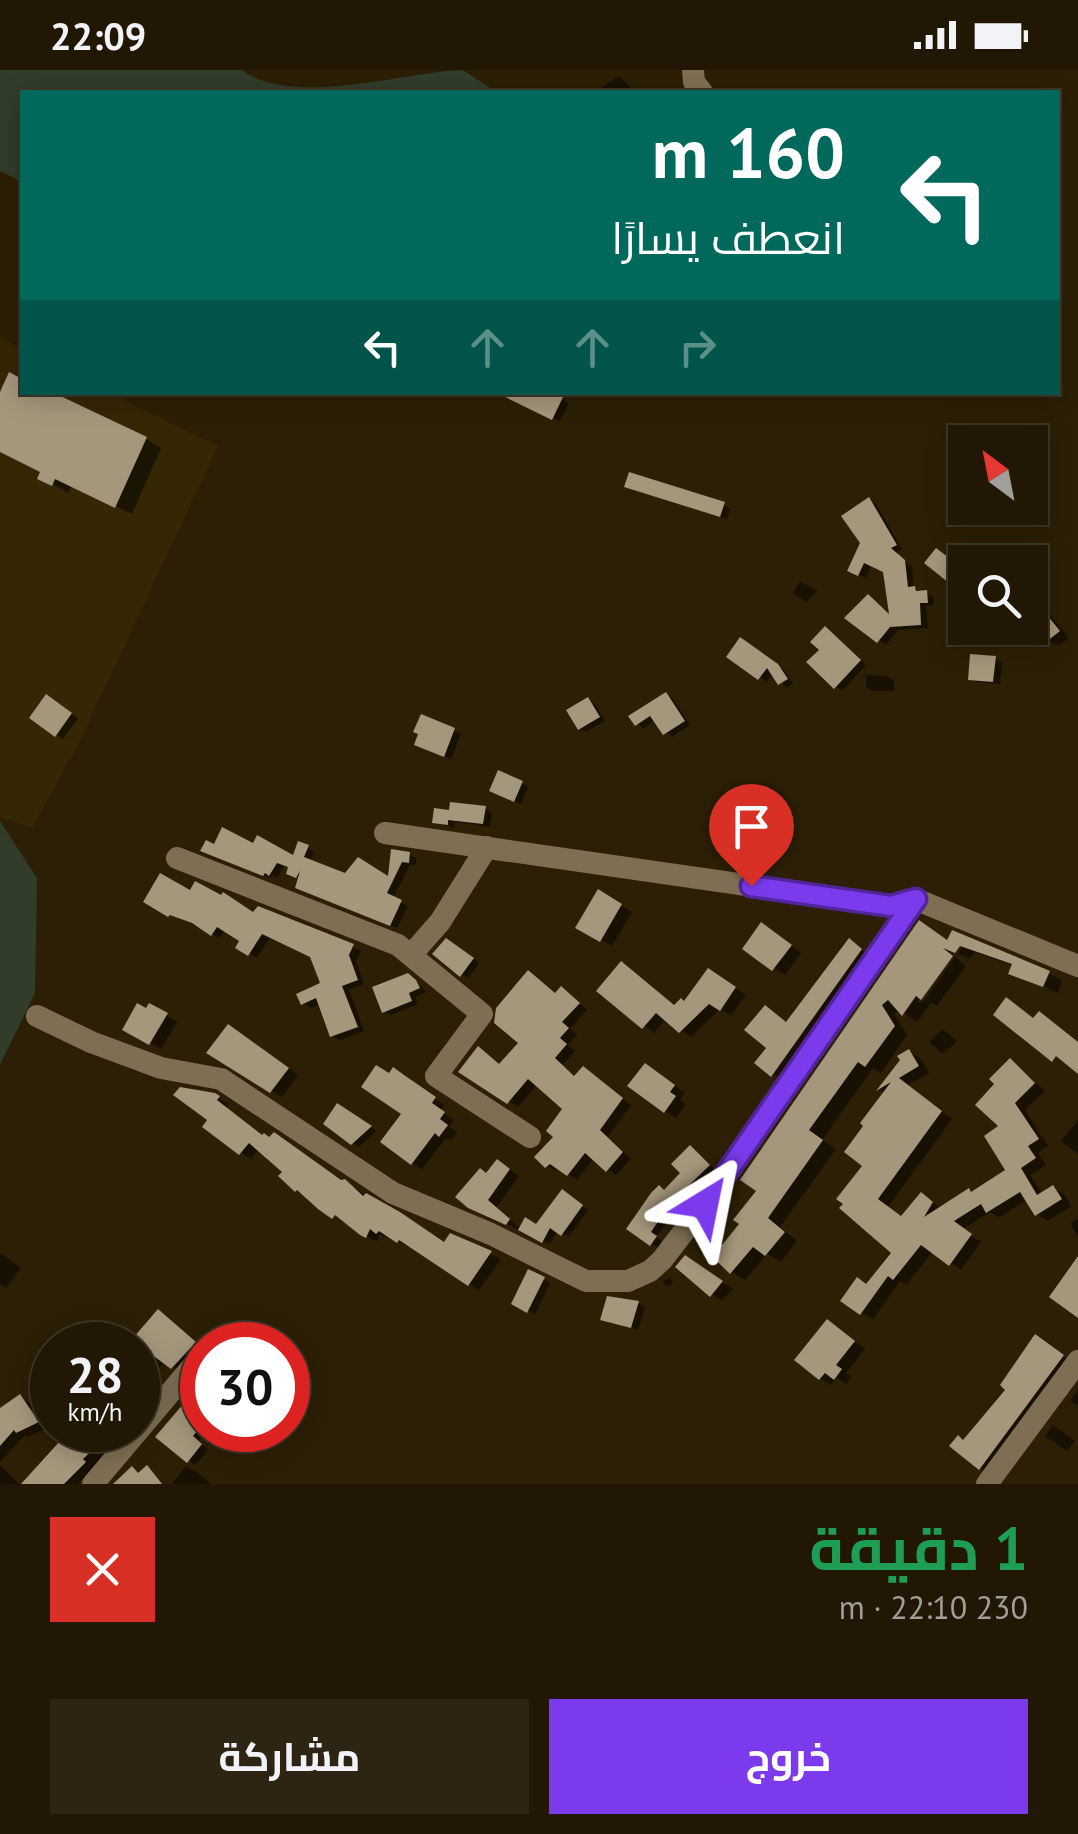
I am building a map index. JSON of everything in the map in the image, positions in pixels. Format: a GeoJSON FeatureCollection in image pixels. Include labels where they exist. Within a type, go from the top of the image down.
{"type":"FeatureCollection","features":[{"type":"Feature","properties":{"kind":"street"},"geometry":{"type":"LineString","coordinates":[[384,834],[891,906],[916,899],[1078,966]]}},
{"type":"Feature","properties":{"kind":"street"},"geometry":{"type":"LineString","coordinates":[[411,955],[440,922],[487,847]]}},
{"type":"Feature","properties":{"kind":"street"},"geometry":{"type":"LineString","coordinates":[[177,858],[398,945],[411,955],[482,1014],[436,1076],[530,1137]]}},
{"type":"Feature","properties":{"kind":"street"},"geometry":{"type":"LineString","coordinates":[[38,1016],[91,1042],[160,1068],[221,1079],[393,1193],[491,1234],[586,1281],[628,1281],[650,1271],[662,1260],[694,1218],[916,899]]}},
{"type":"Feature","properties":{"kind":"street"},"geometry":{"type":"LineString","coordinates":[[987,1484],[1078,1361]]}},
{"type":"Feature","properties":{"kind":"street"},"geometry":{"type":"LineString","coordinates":[[93,1484],[180,1381]]}},
{"type":"Feature","properties":{"kind":"shaded area"},"geometry":{"type":"Polygon","coordinates":[[[0,337],[20,348],[20,395],[114,395],[218,446],[80,741],[32,828],[0,817],[0,337]]]}},
{"type":"Feature","properties":{"kind":"green space"},"geometry":{"type":"Polygon","coordinates":[[[0,70],[242,70],[263,81],[318,87],[463,70],[493,90],[20,90],[20,181],[0,171],[0,70]]]}},
{"type":"Feature","properties":{"kind":"green space"},"geometry":{"type":"Polygon","coordinates":[[[0,821],[37,878],[35,993],[0,1065],[0,821]]]}},
{"type":"Feature","properties":{"kind":"building"},"geometry":{"type":"Polygon","coordinates":[[[9,372],[20,378],[20,395],[58,395],[147,437],[115,508],[55,479],[52,486],[37,479],[40,472],[0,452],[0,392],[9,372]]]}},
{"type":"Feature","properties":{"kind":"building"},"geometry":{"type":"Polygon","coordinates":[[[501,395],[559,395],[563,397],[552,420],[501,395]]]}},
{"type":"Feature","properties":{"kind":"building"},"geometry":{"type":"Polygon","coordinates":[[[629,472],[725,502],[720,517],[624,487],[629,472]]]}},
{"type":"Feature","properties":{"kind":"building"},"geometry":{"type":"Polygon","coordinates":[[[869,497],[897,545],[891,548],[905,560],[908,587],[927,590],[928,603],[920,603],[921,625],[890,627],[877,643],[844,618],[868,594],[889,614],[883,572],[864,563],[858,576],[847,571],[860,543],[841,516],[869,497]]]}},
{"type":"Feature","properties":{"kind":"building"},"geometry":{"type":"Polygon","coordinates":[[[936,548],[948,557],[948,582],[924,563],[936,548]]]}},
{"type":"Feature","properties":{"kind":"building"},"geometry":{"type":"Polygon","coordinates":[[[1048,616],[1060,631],[1048,640],[1048,616]]]}},
{"type":"Feature","properties":{"kind":"building"},"geometry":{"type":"Polygon","coordinates":[[[825,626],[861,660],[834,689],[806,662],[819,650],[810,642],[825,626]]]}},
{"type":"Feature","properties":{"kind":"building"},"geometry":{"type":"Polygon","coordinates":[[[740,637],[778,664],[788,679],[778,685],[767,668],[758,680],[726,657],[740,637]]]}},
{"type":"Feature","properties":{"kind":"building"},"geometry":{"type":"Polygon","coordinates":[[[970,654],[996,656],[993,682],[968,680],[970,654]]]}},
{"type":"Feature","properties":{"kind":"building"},"geometry":{"type":"Polygon","coordinates":[[[666,692],[685,721],[663,735],[650,716],[635,726],[628,716],[666,692]]]}},
{"type":"Feature","properties":{"kind":"building"},"geometry":{"type":"Polygon","coordinates":[[[46,694],[72,713],[55,737],[29,718],[46,694]]]}},
{"type":"Feature","properties":{"kind":"building"},"geometry":{"type":"Polygon","coordinates":[[[588,697],[600,717],[578,730],[566,710],[588,697]]]}},
{"type":"Feature","properties":{"kind":"building"},"geometry":{"type":"Polygon","coordinates":[[[421,714],[455,728],[444,757],[414,745],[418,734],[413,732],[421,714]]]}},
{"type":"Feature","properties":{"kind":"building"},"geometry":{"type":"Polygon","coordinates":[[[498,770],[523,781],[514,802],[489,791],[498,770]]]}},
{"type":"Feature","properties":{"kind":"building"},"geometry":{"type":"Polygon","coordinates":[[[450,802],[486,806],[483,824],[448,820],[448,825],[432,823],[434,808],[449,810],[450,802]]]}},
{"type":"Feature","properties":{"kind":"building"},"geometry":{"type":"Polygon","coordinates":[[[222,827],[253,843],[257,835],[293,855],[298,841],[309,845],[304,857],[345,873],[358,857],[388,876],[391,849],[410,852],[409,863],[402,862],[387,893],[402,900],[390,926],[295,888],[300,871],[296,878],[286,874],[288,867],[277,863],[269,876],[263,876],[200,851],[206,840],[214,844],[222,827]]]}},
{"type":"Feature","properties":{"kind":"building"},"geometry":{"type":"Polygon","coordinates":[[[160,873],[190,890],[195,881],[221,895],[223,892],[253,912],[258,906],[354,944],[349,955],[358,980],[342,986],[358,1027],[330,1037],[316,998],[301,1005],[296,994],[320,983],[310,957],[262,934],[248,956],[235,948],[239,941],[217,927],[211,936],[192,923],[168,917],[143,902],[160,873]]]}},
{"type":"Feature","properties":{"kind":"building"},"geometry":{"type":"Polygon","coordinates":[[[598,889],[622,904],[600,942],[575,928],[598,889]]]}},
{"type":"Feature","properties":{"kind":"building"},"geometry":{"type":"Polygon","coordinates":[[[919,920],[947,940],[952,930],[1050,971],[1043,987],[1008,974],[1012,964],[960,946],[955,953],[943,948],[953,956],[921,1000],[916,996],[902,1016],[888,1000],[882,1005],[895,1026],[865,1067],[858,1062],[809,1130],[823,1140],[768,1218],[785,1232],[765,1256],[753,1247],[730,1274],[696,1241],[705,1230],[722,1245],[739,1224],[733,1220],[756,1191],[740,1180],[919,920]]]}},
{"type":"Feature","properties":{"kind":"building"},"geometry":{"type":"Polygon","coordinates":[[[761,922],[792,945],[772,971],[742,949],[761,922]]]}},
{"type":"Feature","properties":{"kind":"building"},"geometry":{"type":"Polygon","coordinates":[[[446,938],[474,958],[460,977],[432,954],[446,938]]]}},
{"type":"Feature","properties":{"kind":"building"},"geometry":{"type":"Polygon","coordinates":[[[849,938],[862,949],[771,1077],[754,1063],[766,1048],[744,1030],[765,1005],[786,1022],[849,938]]]}},
{"type":"Feature","properties":{"kind":"building"},"geometry":{"type":"Polygon","coordinates":[[[621,961],[674,1005],[681,998],[684,1001],[708,968],[736,987],[720,1011],[709,1004],[679,1033],[656,1013],[642,1029],[596,991],[621,961]]]}},
{"type":"Feature","properties":{"kind":"building"},"geometry":{"type":"Polygon","coordinates":[[[528,970],[555,993],[561,986],[580,1003],[562,1022],[569,1028],[560,1038],[567,1044],[555,1058],[574,1076],[583,1066],[623,1098],[600,1130],[623,1152],[606,1172],[585,1153],[567,1176],[550,1164],[545,1168],[534,1157],[553,1137],[546,1131],[562,1109],[528,1079],[507,1104],[458,1072],[478,1046],[499,1064],[518,1043],[494,1023],[496,1008],[528,970]]]}},
{"type":"Feature","properties":{"kind":"building"},"geometry":{"type":"Polygon","coordinates":[[[408,973],[420,988],[409,993],[412,1001],[382,1013],[372,987],[408,973]]]}},
{"type":"Feature","properties":{"kind":"building"},"geometry":{"type":"Polygon","coordinates":[[[1006,997],[1033,1018],[1039,1011],[1078,1042],[1078,1074],[1056,1056],[1052,1062],[993,1015],[1006,997]]]}},
{"type":"Feature","properties":{"kind":"building"},"geometry":{"type":"Polygon","coordinates":[[[137,1003],[146,1008],[149,1003],[168,1013],[149,1045],[122,1030],[137,1003]]]}},
{"type":"Feature","properties":{"kind":"building"},"geometry":{"type":"Polygon","coordinates":[[[228,1024],[289,1068],[270,1093],[206,1053],[228,1024]]]}},
{"type":"Feature","properties":{"kind":"building"},"geometry":{"type":"Polygon","coordinates":[[[909,1049],[919,1066],[899,1078],[942,1111],[878,1199],[901,1216],[921,1192],[933,1202],[924,1217],[1005,1170],[984,1136],[998,1126],[975,1105],[994,1084],[989,1079],[1010,1058],[1035,1083],[1015,1103],[1039,1139],[1028,1146],[1036,1158],[1021,1168],[1037,1195],[1053,1185],[1062,1199],[1035,1216],[1020,1192],[986,1213],[981,1204],[954,1221],[972,1234],[949,1266],[921,1245],[893,1280],[888,1276],[860,1315],[840,1301],[857,1277],[866,1284],[891,1253],[839,1208],[843,1204],[836,1199],[862,1166],[844,1152],[891,1082],[876,1091],[900,1060],[897,1056],[909,1049]]]}},
{"type":"Feature","properties":{"kind":"building"},"geometry":{"type":"Polygon","coordinates":[[[645,1063],[675,1085],[670,1092],[676,1096],[664,1113],[627,1086],[645,1063]]]}},
{"type":"Feature","properties":{"kind":"building"},"geometry":{"type":"Polygon","coordinates":[[[376,1065],[389,1073],[393,1067],[436,1097],[432,1103],[445,1112],[440,1119],[448,1125],[439,1137],[435,1133],[411,1165],[380,1142],[401,1114],[361,1087],[376,1065]]]}},
{"type":"Feature","properties":{"kind":"building"},"geometry":{"type":"Polygon","coordinates":[[[180,1087],[215,1093],[220,1096],[217,1100],[262,1135],[269,1137],[274,1132],[341,1180],[345,1179],[363,1196],[366,1193],[400,1212],[444,1242],[450,1233],[492,1251],[468,1286],[399,1240],[397,1243],[370,1229],[366,1238],[360,1235],[295,1192],[278,1176],[282,1172],[249,1143],[239,1155],[202,1127],[207,1120],[173,1095],[180,1087]]]}},
{"type":"Feature","properties":{"kind":"building"},"geometry":{"type":"Polygon","coordinates":[[[337,1103],[372,1126],[351,1145],[323,1124],[337,1103]]]}},
{"type":"Feature","properties":{"kind":"building"},"geometry":{"type":"Polygon","coordinates":[[[690,1145],[710,1165],[683,1191],[687,1195],[671,1217],[665,1211],[651,1232],[657,1236],[650,1246],[626,1229],[651,1193],[659,1185],[664,1190],[680,1173],[671,1164],[690,1145]]]}},
{"type":"Feature","properties":{"kind":"building"},"geometry":{"type":"Polygon","coordinates":[[[497,1159],[510,1169],[488,1200],[510,1219],[506,1225],[468,1208],[455,1197],[480,1168],[486,1173],[497,1159]]]}},
{"type":"Feature","properties":{"kind":"building"},"geometry":{"type":"Polygon","coordinates":[[[562,1189],[583,1205],[561,1236],[550,1228],[542,1243],[518,1230],[525,1217],[536,1224],[562,1189]]]}},
{"type":"Feature","properties":{"kind":"building"},"geometry":{"type":"Polygon","coordinates":[[[685,1255],[723,1281],[710,1297],[675,1267],[685,1255]]]}},
{"type":"Feature","properties":{"kind":"building"},"geometry":{"type":"Polygon","coordinates":[[[1078,1256],[1078,1318],[1049,1297],[1078,1256]]]}},
{"type":"Feature","properties":{"kind":"building"},"geometry":{"type":"Polygon","coordinates":[[[528,1269],[545,1277],[527,1313],[511,1304],[528,1269]]]}},
{"type":"Feature","properties":{"kind":"building"},"geometry":{"type":"Polygon","coordinates":[[[607,1296],[639,1301],[631,1328],[600,1320],[607,1296]]]}},
{"type":"Feature","properties":{"kind":"building"},"geometry":{"type":"Polygon","coordinates":[[[158,1309],[180,1328],[180,1359],[171,1369],[160,1361],[160,1322],[147,1322],[158,1309]]]}},
{"type":"Feature","properties":{"kind":"building"},"geometry":{"type":"Polygon","coordinates":[[[827,1319],[855,1341],[836,1365],[842,1369],[834,1380],[825,1373],[819,1380],[794,1360],[827,1319]]]}},
{"type":"Feature","properties":{"kind":"building"},"geometry":{"type":"Polygon","coordinates":[[[1035,1334],[1064,1355],[979,1470],[949,1446],[958,1435],[963,1440],[1005,1390],[1000,1385],[1035,1334]]]}},
{"type":"Feature","properties":{"kind":"building"},"geometry":{"type":"Polygon","coordinates":[[[20,1394],[30,1409],[30,1426],[16,1433],[14,1430],[0,1446],[0,1408],[20,1394]]]}},
{"type":"Feature","properties":{"kind":"building"},"geometry":{"type":"Polygon","coordinates":[[[180,1408],[180,1452],[196,1452],[187,1463],[160,1441],[160,1431],[180,1408]]]}},
{"type":"Feature","properties":{"kind":"building"},"geometry":{"type":"Polygon","coordinates":[[[50,1452],[90,1452],[64,1484],[21,1484],[50,1452]]]}},
{"type":"Feature","properties":{"kind":"building"},"geometry":{"type":"Polygon","coordinates":[[[147,1465],[162,1484],[113,1484],[132,1466],[138,1473],[147,1465]]]}},
{"type":"Feature","properties":{"kind":"route"},"geometry":{"type":"LineString","coordinates":[[705,1204],[916,899],[891,906],[751,886]]}}]}
